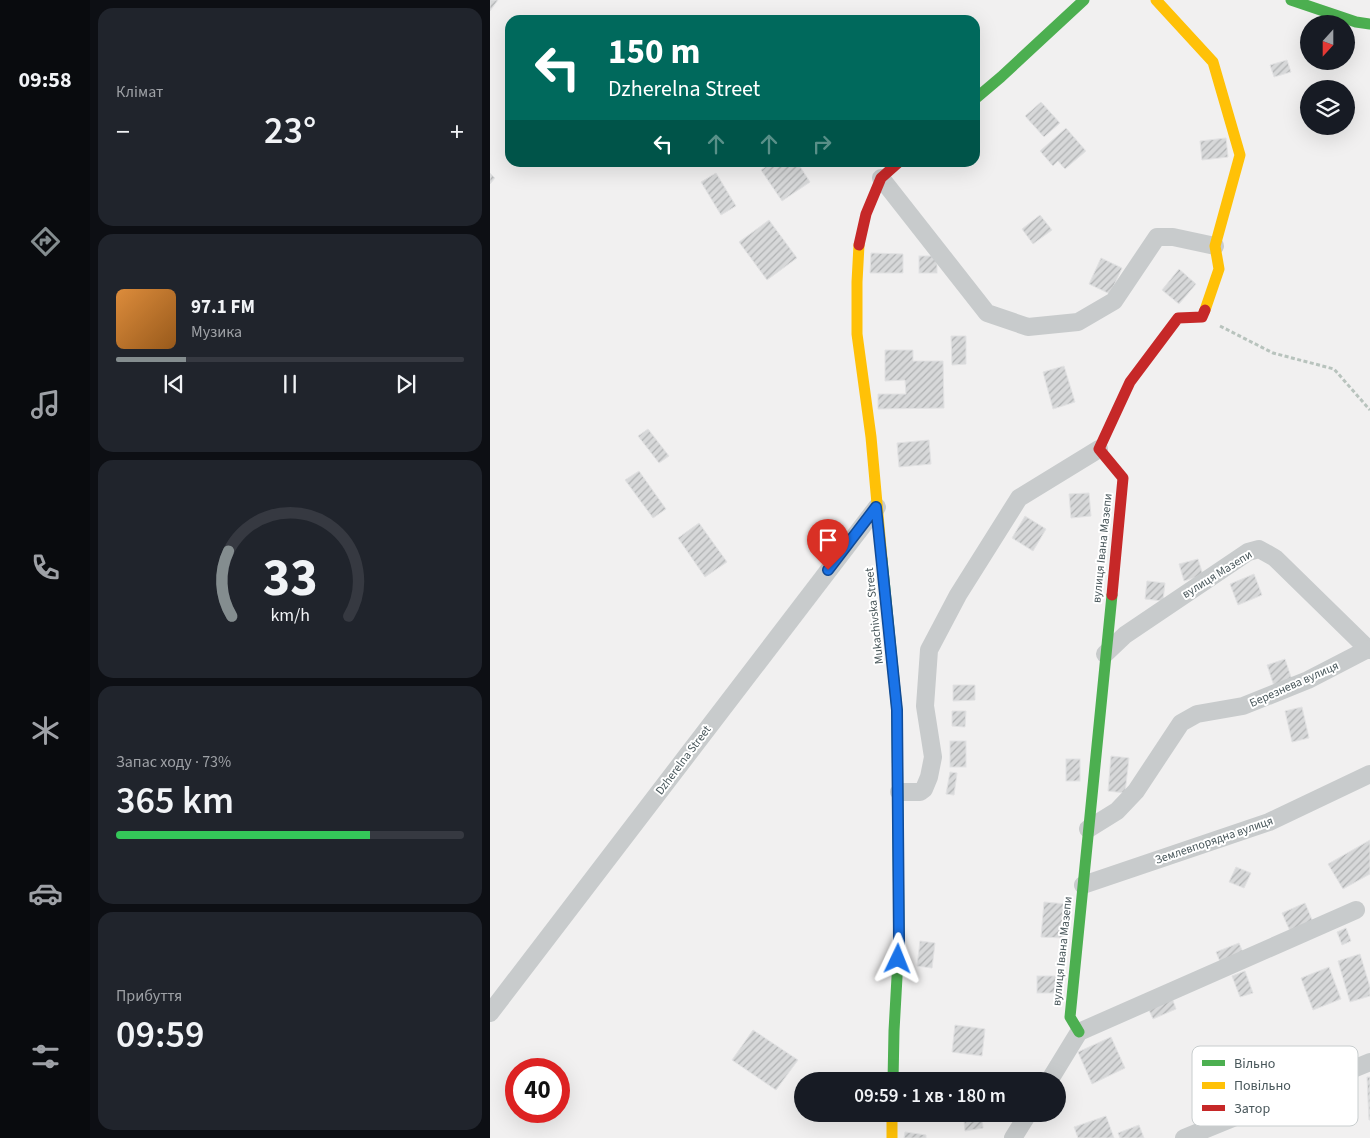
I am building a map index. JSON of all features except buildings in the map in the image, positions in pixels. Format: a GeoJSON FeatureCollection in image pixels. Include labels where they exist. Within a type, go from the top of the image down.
{"type":"FeatureCollection","features":[{"type":"Feature","properties":{"kind":"street"},"geometry":{"type":"LineString","coordinates":[[980,95],[1002,77],[1084,0]]}},
{"type":"Feature","properties":{"kind":"street"},"geometry":{"type":"LineString","coordinates":[[899,792],[920,792],[924,789],[929,777],[933,757],[924,706],[929,650],[958,595],[1019,498],[1099,449],[1130,382],[1178,318],[1202,317],[1219,269],[1215,246],[1240,155],[1213,62],[1156,0]]}},
{"type":"Feature","properties":{"kind":"street"},"geometry":{"type":"LineString","coordinates":[[1291,0],[1356,22],[1370,24]]}},
{"type":"Feature","properties":{"kind":"street","name":"Mukachivska Street"},"geometry":{"type":"LineString","coordinates":[[893,1072],[899,941],[897,710],[876,507],[871,437],[857,334],[857,282],[858,248],[866,214],[881,178],[894,167]]}},
{"type":"Feature","properties":{"kind":"street"},"geometry":{"type":"LineString","coordinates":[[881,178],[987,314],[1028,327],[1078,322],[1114,301],[1157,237],[1173,237],[1215,246]]}},
{"type":"Feature","properties":{"kind":"street","name":"вулиця Івана Мазепи"},"geometry":{"type":"LineString","coordinates":[[1079,1032],[1070,1017],[1123,478],[1099,449]]}},
{"type":"Feature","properties":{"kind":"street","name":"Dzherelna Street"},"geometry":{"type":"LineString","coordinates":[[490,1013],[876,507]]}},
{"type":"Feature","properties":{"kind":"street","name":"вулиця Мазепи"},"geometry":{"type":"LineString","coordinates":[[1105,654],[1125,635],[1248,552],[1259,549],[1275,558],[1369,650]]}},
{"type":"Feature","properties":{"kind":"street","name":"Березнева вулиця"},"geometry":{"type":"LineString","coordinates":[[1088,829],[1117,811],[1136,791],[1181,723],[1197,714],[1243,706],[1308,680],[1369,650]]}},
{"type":"Feature","properties":{"kind":"street","name":"Землевпорядна вулиця"},"geometry":{"type":"LineString","coordinates":[[1082,885],[1269,822],[1370,774]]}},
{"type":"Feature","properties":{"kind":"street"},"geometry":{"type":"LineString","coordinates":[[1055,1072],[1079,1032],[1356,910]]}},
{"type":"Feature","properties":{"kind":"street"},"geometry":{"type":"LineString","coordinates":[[1358,1067],[1370,1062]]}},
{"type":"Feature","properties":{"kind":"street"},"geometry":{"type":"LineString","coordinates":[[892,1122],[892,1138]]}},
{"type":"Feature","properties":{"kind":"street"},"geometry":{"type":"LineString","coordinates":[[1013,1138],[1023,1122]]}},
{"type":"Feature","properties":{"kind":"street"},"geometry":{"type":"LineString","coordinates":[[1184,1138],[1213,1126]]}},
{"type":"Feature","properties":{"kind":"path"},"geometry":{"type":"LineString","coordinates":[[1202,317],[1273,353],[1334,369],[1370,410]]}},
{"type":"Feature","properties":{"kind":"traffic: fast"},"geometry":{"type":"LineString","coordinates":[[980,95],[1084,0]]}},
{"type":"Feature","properties":{"kind":"traffic: fast"},"geometry":{"type":"LineString","coordinates":[[1291,0],[1356,22],[1370,24]]}},
{"type":"Feature","properties":{"kind":"traffic: fast"},"geometry":{"type":"LineString","coordinates":[[882,559],[897,710],[899,941],[893,1072]]}},
{"type":"Feature","properties":{"kind":"traffic: fast"},"geometry":{"type":"LineString","coordinates":[[1079,1032],[1070,1017],[1112,595]]}},
{"type":"Feature","properties":{"kind":"traffic: slow"},"geometry":{"type":"LineString","coordinates":[[1156,0],[1213,62],[1240,155],[1215,246],[1219,269],[1205,310]]}},
{"type":"Feature","properties":{"kind":"traffic: slow"},"geometry":{"type":"LineString","coordinates":[[859,245],[857,334],[871,437],[882,559]]}},
{"type":"Feature","properties":{"kind":"traffic: slow"},"geometry":{"type":"LineString","coordinates":[[892,1122],[892,1138]]}},
{"type":"Feature","properties":{"kind":"traffic: jam"},"geometry":{"type":"LineString","coordinates":[[859,245],[866,214],[881,178],[893,167]]}},
{"type":"Feature","properties":{"kind":"traffic: jam"},"geometry":{"type":"LineString","coordinates":[[1112,595],[1123,478],[1099,449],[1130,382],[1178,318],[1202,317],[1205,310]]}},
{"type":"Feature","properties":{"kind":"route"},"geometry":{"type":"LineString","coordinates":[[828,570],[876,507],[897,710],[899,792],[898,959]]}}]}
